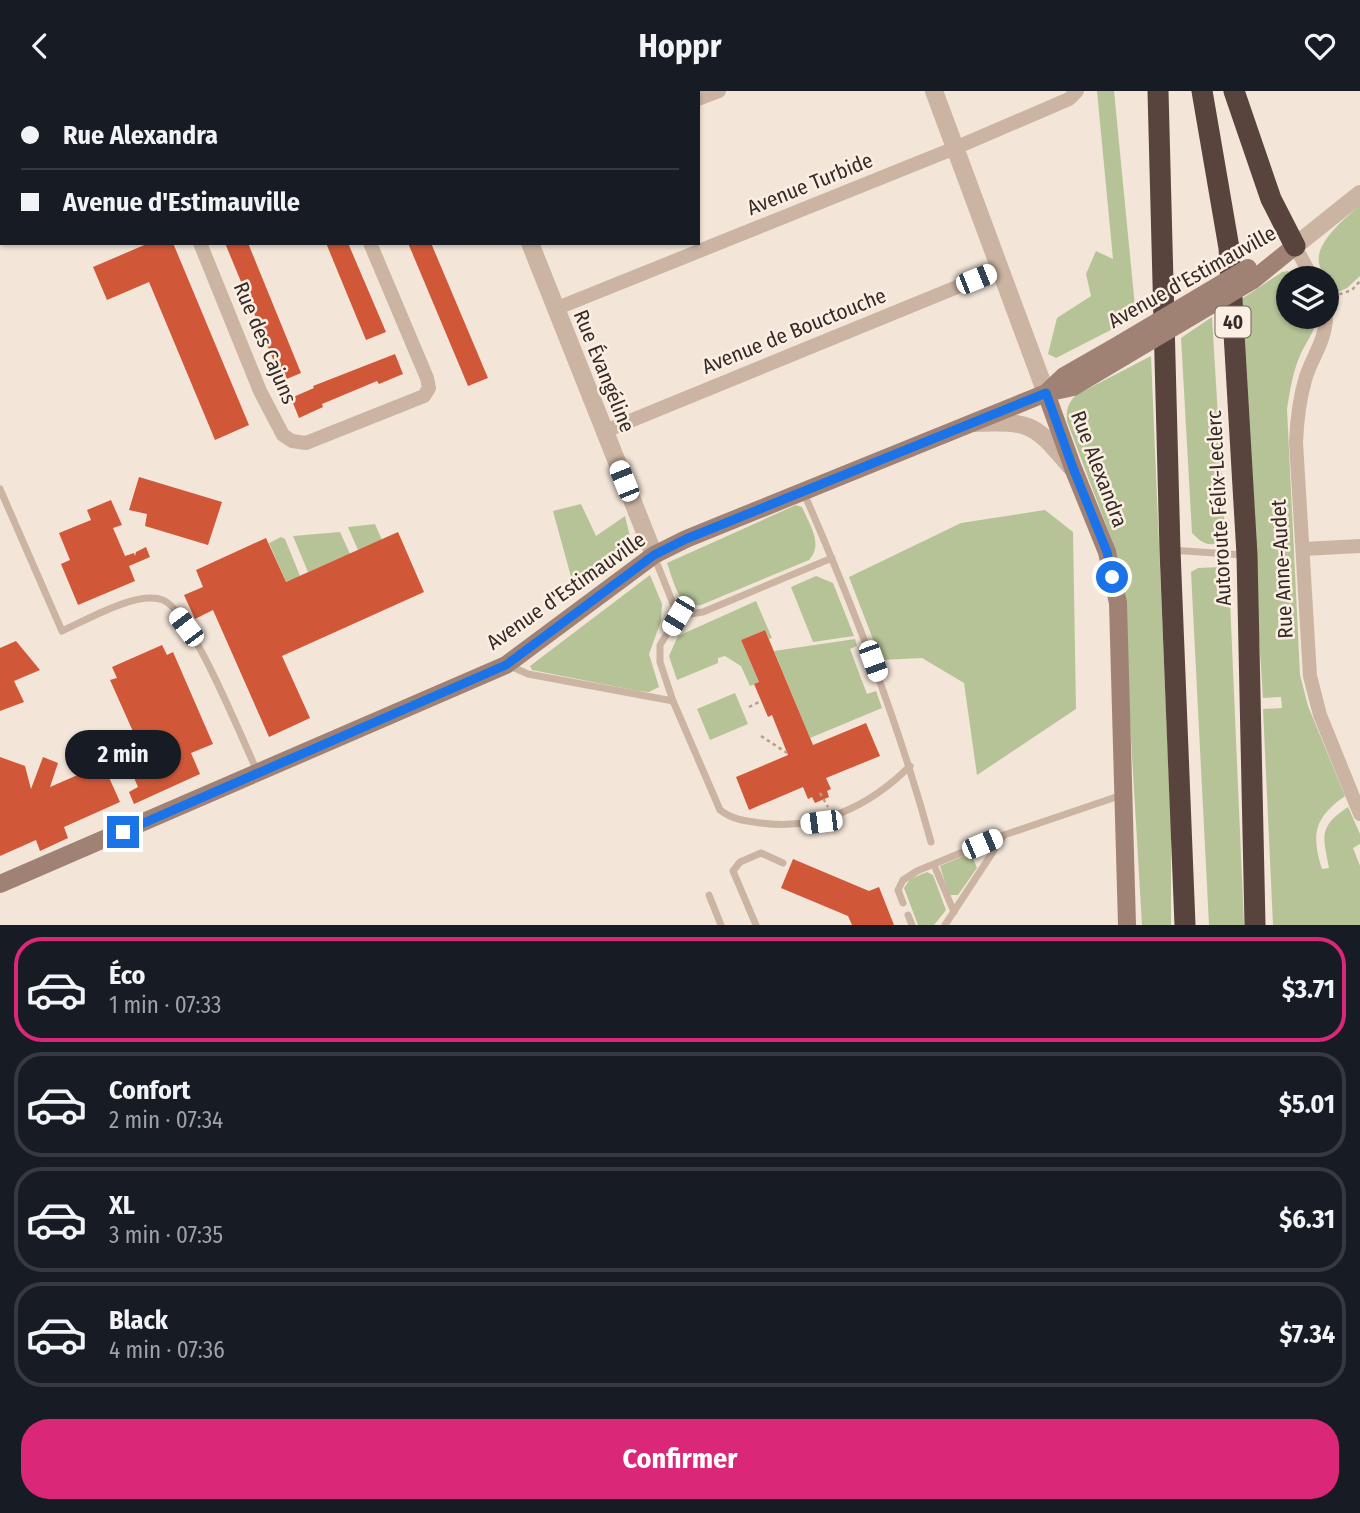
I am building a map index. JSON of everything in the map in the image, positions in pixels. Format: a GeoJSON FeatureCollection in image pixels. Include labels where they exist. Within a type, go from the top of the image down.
{"type":"FeatureCollection","features":[{"type":"Feature","properties":{"kind":"highway"},"geometry":{"type":"LineString","coordinates":[[1158,91],[1170,550],[1185,925]]}},
{"type":"Feature","properties":{"kind":"highway","name":"Autoroute Félix-Leclerc"},"geometry":{"type":"LineString","coordinates":[[1202,91],[1229,248],[1247,555],[1255,925]]}},
{"type":"Feature","properties":{"kind":"highway"},"geometry":{"type":"LineString","coordinates":[[1234,91],[1270,199],[1295,246]]}},
{"type":"Feature","properties":{"kind":"main road","name":"Avenue d'Estimauville"},"geometry":{"type":"LineString","coordinates":[[0,884],[506,665],[654,555],[803,491],[1046,393],[1064,376],[1122,350],[1295,246]]}},
{"type":"Feature","properties":{"kind":"main road","name":"Rue Alexandra"},"geometry":{"type":"LineString","coordinates":[[1046,393],[1107,552],[1118,603],[1127,925]]}},
{"type":"Feature","properties":{"kind":"street"},"geometry":{"type":"LineString","coordinates":[[700,98],[719,91]]}},
{"type":"Feature","properties":{"kind":"street","name":"Rue Alexandra"},"geometry":{"type":"LineString","coordinates":[[934,91],[1046,393]]}},
{"type":"Feature","properties":{"kind":"street","name":"Avenue Turbide"},"geometry":{"type":"LineString","coordinates":[[555,309],[955,148],[1069,99],[1077,91]]}},
{"type":"Feature","properties":{"kind":"street"},"geometry":{"type":"LineString","coordinates":[[1306,266],[1295,246],[1360,194]]}},
{"type":"Feature","properties":{"kind":"street","name":"Rue des Cajuns"},"geometry":{"type":"LineString","coordinates":[[201,245],[260,391],[283,435],[292,441],[306,443],[424,396],[429,388],[371,245]]}},
{"type":"Feature","properties":{"kind":"street","name":"Rue Évangéline"},"geometry":{"type":"LineString","coordinates":[[531,245],[654,555]]}},
{"type":"Feature","properties":{"kind":"street","name":"Avenue de Bouctouche"},"geometry":{"type":"LineString","coordinates":[[603,432],[1001,269]]}},
{"type":"Feature","properties":{"kind":"street","name":"Rue Anne-Audet"},"geometry":{"type":"LineString","coordinates":[[1325,329],[1324,337],[1305,378],[1298,407],[1296,442],[1310,676],[1320,715],[1360,814]]}},
{"type":"Feature","properties":{"kind":"street"},"geometry":{"type":"LineString","coordinates":[[970,423],[1016,421],[1043,434],[1073,468]]}},
{"type":"Feature","properties":{"kind":"street"},"geometry":{"type":"LineString","coordinates":[[1303,549],[1360,546]]}},
{"type":"Feature","properties":{"kind":"lane"},"geometry":{"type":"LineString","coordinates":[[0,489],[62,631],[135,599],[163,600],[170,605],[208,665],[258,774]]}},
{"type":"Feature","properties":{"kind":"lane"},"geometry":{"type":"LineString","coordinates":[[803,491],[832,558],[910,766],[931,842]]}},
{"type":"Feature","properties":{"kind":"lane"},"geometry":{"type":"LineString","coordinates":[[1170,550],[1247,555]]}},
{"type":"Feature","properties":{"kind":"lane"},"geometry":{"type":"LineString","coordinates":[[654,555],[678,616]]}},
{"type":"Feature","properties":{"kind":"lane"},"geometry":{"type":"LineString","coordinates":[[678,616],[686,617],[703,612],[832,558]]}},
{"type":"Feature","properties":{"kind":"lane"},"geometry":{"type":"LineString","coordinates":[[678,616],[660,645],[659,654],[673,701],[720,810],[730,817],[784,826],[821,822],[886,790],[910,766]]}},
{"type":"Feature","properties":{"kind":"lane"},"geometry":{"type":"LineString","coordinates":[[506,665],[528,674],[673,701]]}},
{"type":"Feature","properties":{"kind":"lane"},"geometry":{"type":"LineString","coordinates":[[903,903],[898,890],[903,880],[1004,835],[1123,795]]}},
{"type":"Feature","properties":{"kind":"lane"},"geometry":{"type":"LineString","coordinates":[[945,925],[1004,835]]}},
{"type":"Feature","properties":{"kind":"lane"},"geometry":{"type":"LineString","coordinates":[[756,925],[733,871],[740,862],[761,853],[783,863]]}},
{"type":"Feature","properties":{"kind":"lane"},"geometry":{"type":"LineString","coordinates":[[934,865],[954,912]]}},
{"type":"Feature","properties":{"kind":"lane"},"geometry":{"type":"LineString","coordinates":[[709,895],[721,925]]}},
{"type":"Feature","properties":{"kind":"lane"},"geometry":{"type":"LineString","coordinates":[[908,915],[912,925]]}},
{"type":"Feature","properties":{"kind":"path"},"geometry":{"type":"LineString","coordinates":[[1339,294],[1352,290],[1360,281]]}},
{"type":"Feature","properties":{"kind":"path"},"geometry":{"type":"LineString","coordinates":[[749,707],[761,701]]}},
{"type":"Feature","properties":{"kind":"path"},"geometry":{"type":"LineString","coordinates":[[761,736],[788,753]]}},
{"type":"Feature","properties":{"kind":"path"},"geometry":{"type":"LineString","coordinates":[[820,793],[833,816]]}},
{"type":"Feature","properties":{"kind":"green space"},"geometry":{"type":"Polygon","coordinates":[[[1097,91],[1114,91],[1136,317],[1056,358],[1048,354],[1057,318],[1091,296],[1086,274],[1096,251],[1113,259],[1097,91]]]}},
{"type":"Feature","properties":{"kind":"green space"},"geometry":{"type":"Polygon","coordinates":[[[1360,205],[1360,276],[1339,292],[1339,266],[1320,266],[1319,255],[1327,239],[1360,205]]]}},
{"type":"Feature","properties":{"kind":"green space"},"geometry":{"type":"Polygon","coordinates":[[[1276,276],[1276,329],[1314,329],[1296,367],[1287,409],[1300,675],[1308,706],[1345,796],[1321,820],[1316,836],[1319,857],[1322,869],[1329,868],[1325,833],[1332,820],[1348,807],[1360,834],[1360,844],[1353,848],[1360,866],[1360,925],[1273,925],[1263,709],[1282,708],[1281,697],[1263,698],[1237,302],[1276,276]]]}},
{"type":"Feature","properties":{"kind":"green space"},"geometry":{"type":"Polygon","coordinates":[[[1212,317],[1225,534],[1221,542],[1209,544],[1202,542],[1192,533],[1181,338],[1212,317]]]}},
{"type":"Feature","properties":{"kind":"green space"},"geometry":{"type":"Polygon","coordinates":[[[1151,356],[1171,827],[1171,925],[1142,925],[1123,603],[1114,546],[1067,421],[1069,404],[1076,395],[1151,356]]]}},
{"type":"Feature","properties":{"kind":"green space"},"geometry":{"type":"Polygon","coordinates":[[[581,504],[596,536],[625,516],[630,537],[612,567],[573,584],[553,511],[581,504]]]}},
{"type":"Feature","properties":{"kind":"green space"},"geometry":{"type":"Polygon","coordinates":[[[796,505],[802,507],[814,534],[815,547],[809,560],[701,605],[693,605],[682,598],[667,563],[796,505]]]}},
{"type":"Feature","properties":{"kind":"green space"},"geometry":{"type":"Polygon","coordinates":[[[1045,510],[1073,532],[1076,709],[977,775],[964,683],[922,658],[881,660],[849,577],[961,523],[1045,510]]]}},
{"type":"Feature","properties":{"kind":"green space"},"geometry":{"type":"Polygon","coordinates":[[[375,524],[382,540],[358,550],[348,527],[375,524]]]}},
{"type":"Feature","properties":{"kind":"green space"},"geometry":{"type":"Polygon","coordinates":[[[340,532],[350,554],[308,572],[293,536],[340,532]]]}},
{"type":"Feature","properties":{"kind":"green space"},"geometry":{"type":"Polygon","coordinates":[[[281,537],[285,539],[300,576],[286,582],[269,543],[281,537]]]}},
{"type":"Feature","properties":{"kind":"green space"},"geometry":{"type":"Polygon","coordinates":[[[1221,567],[1229,577],[1244,925],[1209,925],[1191,572],[1198,568],[1221,567]]]}},
{"type":"Feature","properties":{"kind":"green space"},"geometry":{"type":"Polygon","coordinates":[[[650,575],[662,604],[661,621],[649,654],[659,687],[649,692],[638,691],[532,670],[530,666],[650,575]]]}},
{"type":"Feature","properties":{"kind":"green space"},"geometry":{"type":"Polygon","coordinates":[[[816,576],[833,583],[854,636],[813,642],[791,587],[816,576]]]}},
{"type":"Feature","properties":{"kind":"green space"},"geometry":{"type":"Polygon","coordinates":[[[756,601],[772,638],[769,639],[765,630],[741,640],[759,682],[750,686],[741,666],[725,656],[718,658],[718,663],[677,680],[669,656],[678,636],[756,601]]]}},
{"type":"Feature","properties":{"kind":"green space"},"geometry":{"type":"Polygon","coordinates":[[[855,639],[857,646],[850,649],[867,694],[876,691],[882,708],[810,738],[774,651],[855,639]]]}},
{"type":"Feature","properties":{"kind":"green space"},"geometry":{"type":"Polygon","coordinates":[[[735,693],[748,724],[710,740],[697,709],[735,693]]]}},
{"type":"Feature","properties":{"kind":"green space"},"geometry":{"type":"Polygon","coordinates":[[[963,856],[973,858],[977,868],[958,895],[949,895],[940,866],[963,856]]]}},
{"type":"Feature","properties":{"kind":"green space"},"geometry":{"type":"Polygon","coordinates":[[[927,872],[933,875],[946,910],[934,925],[918,925],[904,888],[910,879],[927,872]]]}},
{"type":"Feature","properties":{"kind":"building"},"geometry":{"type":"Polygon","coordinates":[[[144,245],[174,245],[249,425],[215,440],[149,282],[107,300],[93,267],[144,245]]]}},
{"type":"Feature","properties":{"kind":"building"},"geometry":{"type":"Polygon","coordinates":[[[226,245],[249,245],[301,373],[282,381],[226,245]]]}},
{"type":"Feature","properties":{"kind":"building"},"geometry":{"type":"Polygon","coordinates":[[[327,245],[349,245],[386,332],[366,340],[327,245]]]}},
{"type":"Feature","properties":{"kind":"building"},"geometry":{"type":"Polygon","coordinates":[[[409,245],[432,245],[488,378],[468,386],[409,245]]]}},
{"type":"Feature","properties":{"kind":"building"},"geometry":{"type":"Polygon","coordinates":[[[395,354],[403,374],[379,384],[377,381],[322,404],[323,407],[299,418],[291,398],[314,388],[313,386],[395,354]]]}},
{"type":"Feature","properties":{"kind":"building"},"geometry":{"type":"Polygon","coordinates":[[[139,477],[222,502],[208,545],[145,526],[147,514],[129,510],[139,477]]]}},
{"type":"Feature","properties":{"kind":"building"},"geometry":{"type":"Polygon","coordinates":[[[111,500],[122,525],[113,528],[125,556],[134,553],[135,556],[136,552],[146,547],[150,557],[129,566],[135,581],[78,605],[61,564],[70,560],[59,533],[91,520],[87,510],[111,500]]]}},
{"type":"Feature","properties":{"kind":"building"},"geometry":{"type":"Polygon","coordinates":[[[398,532],[424,592],[282,656],[310,718],[269,737],[213,610],[195,619],[184,595],[203,587],[196,570],[266,538],[286,582],[398,532]]]}},
{"type":"Feature","properties":{"kind":"building"},"geometry":{"type":"Polygon","coordinates":[[[765,630],[813,745],[866,723],[880,756],[826,778],[831,789],[827,791],[829,797],[815,803],[812,797],[808,799],[803,787],[749,810],[736,777],[788,755],[772,715],[768,717],[754,684],[759,682],[741,640],[765,630]]]}},
{"type":"Feature","properties":{"kind":"building"},"geometry":{"type":"Polygon","coordinates":[[[16,641],[40,670],[14,681],[24,702],[0,711],[0,648],[16,641]]]}},
{"type":"Feature","properties":{"kind":"building"},"geometry":{"type":"Polygon","coordinates":[[[162,645],[167,655],[173,652],[213,744],[191,753],[200,774],[134,804],[129,792],[138,787],[119,743],[135,736],[110,680],[117,678],[112,667],[162,645]]]}},
{"type":"Feature","properties":{"kind":"building"},"geometry":{"type":"Polygon","coordinates":[[[0,757],[25,766],[31,789],[43,757],[58,763],[50,787],[103,764],[120,802],[64,827],[68,838],[40,851],[36,840],[0,856],[0,757]]]}},
{"type":"Feature","properties":{"kind":"building"},"geometry":{"type":"Polygon","coordinates":[[[793,859],[869,891],[879,887],[894,925],[852,925],[848,916],[781,888],[793,859]]]}},
{"type":"Feature","properties":{"kind":"route"},"geometry":{"type":"LineString","coordinates":[[123,832],[443,695],[506,665],[519,658],[654,555],[686,539],[1046,393],[1107,552],[1112,577]]}}]}
